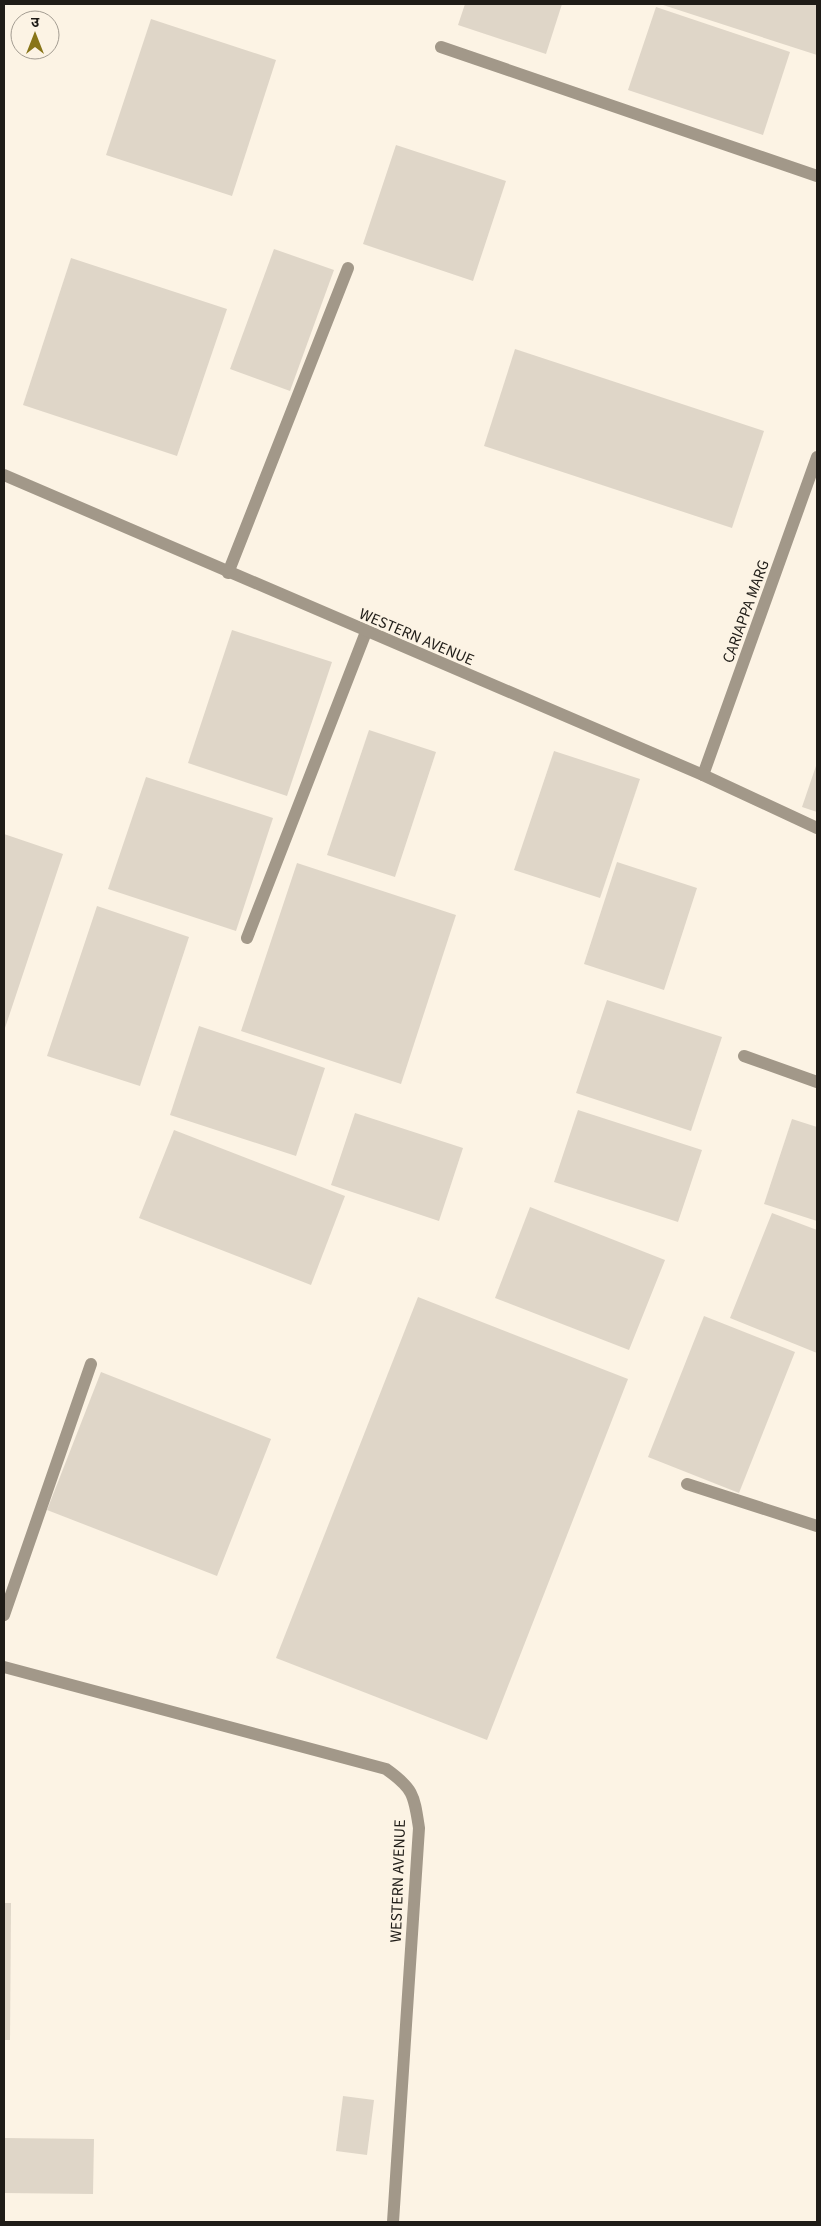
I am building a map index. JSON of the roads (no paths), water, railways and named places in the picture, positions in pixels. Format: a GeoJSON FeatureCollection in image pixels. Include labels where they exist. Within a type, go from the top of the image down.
{"type":"FeatureCollection","features":[{"type":"Feature","properties":{"kind":"street"},"geometry":{"type":"LineString","coordinates":[[441,47],[817,176]]}},
{"type":"Feature","properties":{"kind":"street"},"geometry":{"type":"LineString","coordinates":[[228,573],[348,268]]}},
{"type":"Feature","properties":{"kind":"street","name":"CARIAPPA MARG"},"geometry":{"type":"LineString","coordinates":[[703,775],[817,457]]}},
{"type":"Feature","properties":{"kind":"street","name":"WESTERN AVENUE"},"geometry":{"type":"LineString","coordinates":[[4,475],[228,573],[703,775],[817,828]]}},
{"type":"Feature","properties":{"kind":"street"},"geometry":{"type":"LineString","coordinates":[[247,938],[366,632]]}},
{"type":"Feature","properties":{"kind":"street"},"geometry":{"type":"LineString","coordinates":[[744,1056],[817,1082]]}},
{"type":"Feature","properties":{"kind":"street"},"geometry":{"type":"LineString","coordinates":[[4,1615],[92,1364]]}},
{"type":"Feature","properties":{"kind":"street"},"geometry":{"type":"LineString","coordinates":[[687,1484],[817,1526]]}},
{"type":"Feature","properties":{"kind":"street","name":"WESTERN AVENUE"},"geometry":{"type":"LineString","coordinates":[[4,1667],[386,1769],[407,1784],[415,1804],[419,1828],[393,2222]]}}]}
